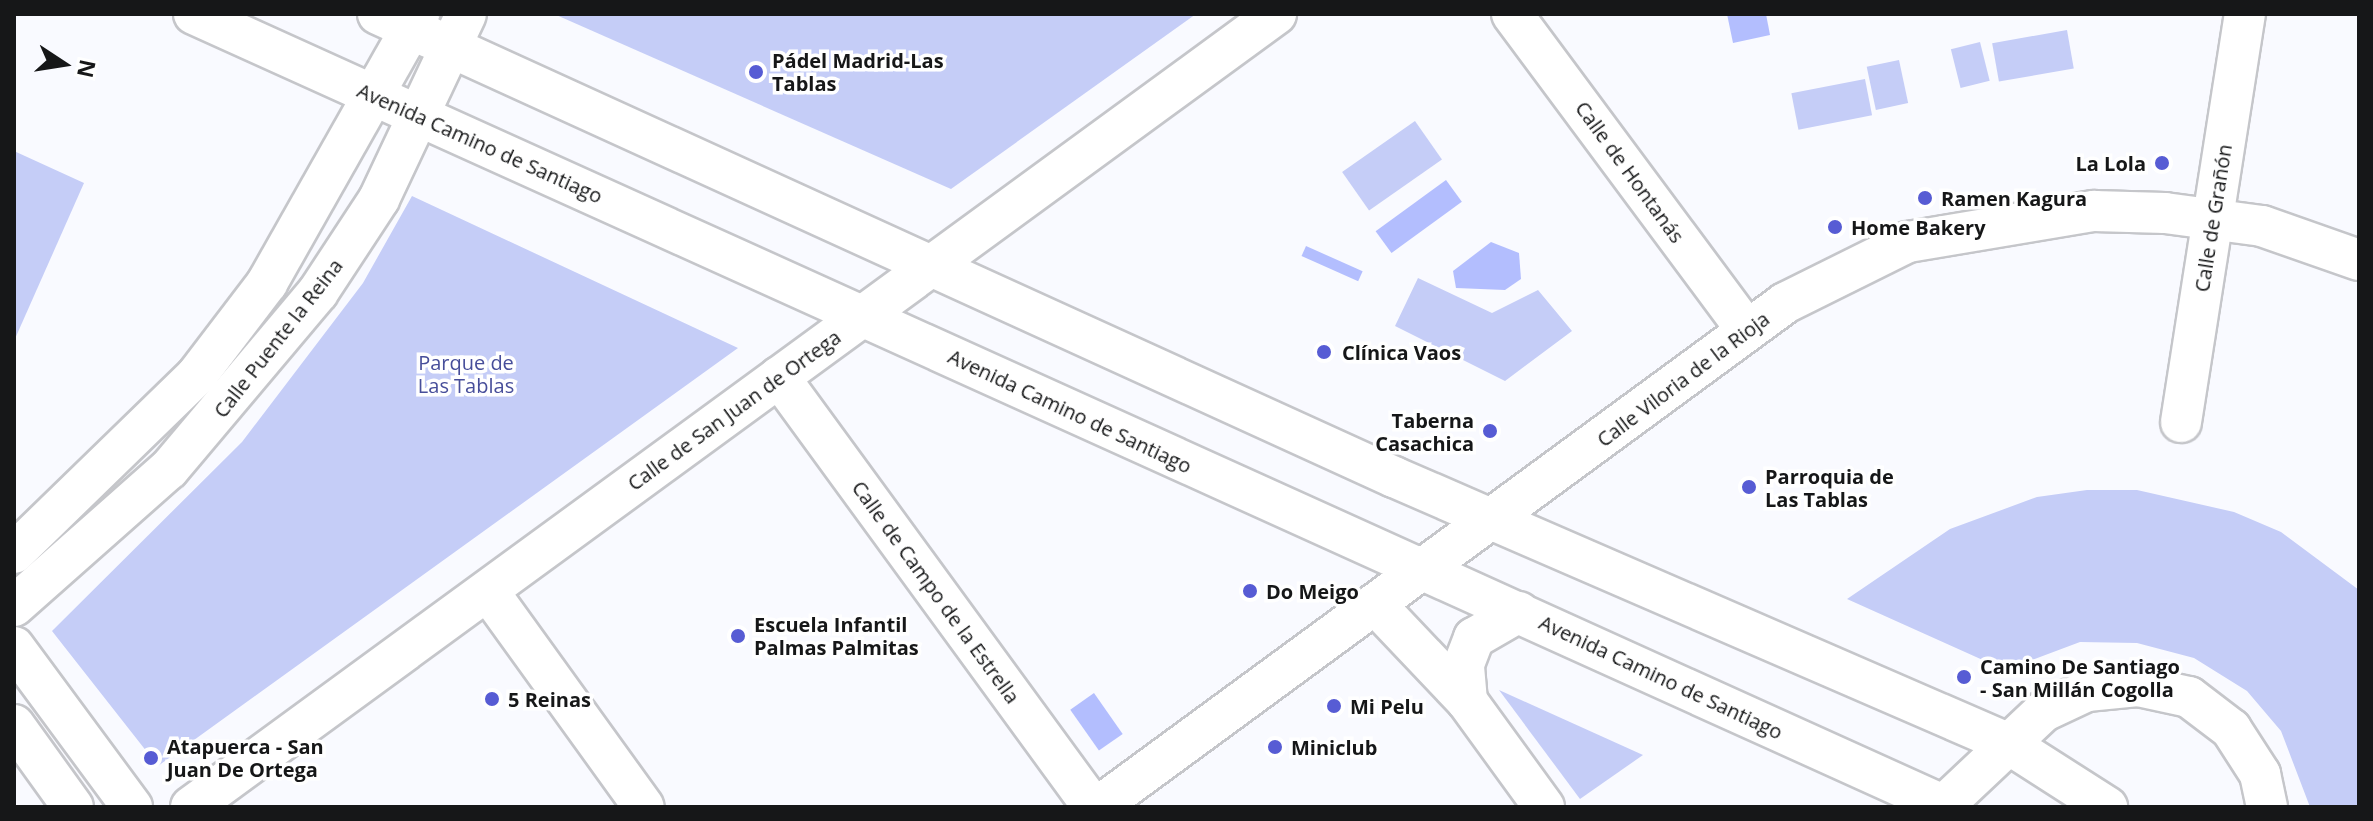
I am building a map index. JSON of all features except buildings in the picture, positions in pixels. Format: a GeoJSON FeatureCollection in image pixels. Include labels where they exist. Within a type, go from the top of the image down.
{"type":"FeatureCollection","features":[{"type":"Feature","properties":{"kind":"street","name":"Avenida Camino de Santiago"},"geometry":{"type":"LineString","coordinates":[[194,14],[1944,806]]}},
{"type":"Feature","properties":{"kind":"street","name":"Calle de San Juan de Ortega"},"geometry":{"type":"LineString","coordinates":[[191,807],[1276,14]]}},
{"type":"Feature","properties":{"kind":"street","name":"Calle de Hontanás"},"geometry":{"type":"LineString","coordinates":[[1512,14],[1747,330]]}},
{"type":"Feature","properties":{"kind":"street","name":"Calle de Grañón"},"geometry":{"type":"LineString","coordinates":[[2181,422],[2245,14]]}},
{"type":"Feature","properties":{"kind":"street","name":"Calle Puente la Reina"},"geometry":{"type":"LineString","coordinates":[[14,553],[197,375],[267,283],[378,96],[403,19]]}},
{"type":"Feature","properties":{"kind":"street"},"geometry":{"type":"LineString","coordinates":[[403,19],[460,31],[932,264],[1494,518],[2007,743],[2107,807]]}},
{"type":"Feature","properties":{"kind":"street","name":"Calle Puente la Reina"},"geometry":{"type":"LineString","coordinates":[[14,606],[169,469],[245,387],[379,199],[422,116],[460,31]]}},
{"type":"Feature","properties":{"kind":"street","name":"Calle Viloria de la Rioja"},"geometry":{"type":"LineString","coordinates":[[1095,807],[1785,303],[1908,242],[2094,211],[2214,219],[2262,226],[2359,260]]}},
{"type":"Feature","properties":{"kind":"street","name":"Calle de Campo de la Estrella"},"geometry":{"type":"LineString","coordinates":[[779,377],[1095,807]]}},
{"type":"Feature","properties":{"kind":"street"},"geometry":{"type":"LineString","coordinates":[[488,591],[644,807]]}},
{"type":"Feature","properties":{"kind":"street"},"geometry":{"type":"LineString","coordinates":[[1375,604],[1467,701],[1544,807]]}},
{"type":"Feature","properties":{"kind":"street"},"geometry":{"type":"LineString","coordinates":[[1467,701],[1464,664],[1474,638],[1519,612]]}},
{"type":"Feature","properties":{"kind":"street"},"geometry":{"type":"LineString","coordinates":[[14,647],[132,807]]}},
{"type":"Feature","properties":{"kind":"street"},"geometry":{"type":"LineString","coordinates":[[1944,806],[2044,711],[2087,691],[2138,686],[2189,697],[2231,729],[2260,774],[2267,807]]}},
{"type":"Feature","properties":{"kind":"street"},"geometry":{"type":"LineString","coordinates":[[14,725],[73,807]]}},
{"type":"Feature","properties":{"kind":"street"},"geometry":{"type":"LineString","coordinates":[[1862,768],[1868,807]]}},
{"type":"Feature","properties":{"kind":"green space"},"geometry":{"type":"Polygon","coordinates":[[[554,14],[1196,14],[951,189],[554,14]]]}},
{"type":"Feature","properties":{"kind":"green space"},"geometry":{"type":"Polygon","coordinates":[[[2067,30],[2074,68],[1999,82],[1992,43],[2067,30]]]}},
{"type":"Feature","properties":{"kind":"green space"},"geometry":{"type":"Polygon","coordinates":[[[1980,42],[1990,81],[1961,88],[1951,49],[1980,42]]]}},
{"type":"Feature","properties":{"kind":"green space"},"geometry":{"type":"Polygon","coordinates":[[[1899,60],[1908,103],[1876,110],[1867,67],[1899,60]]]}},
{"type":"Feature","properties":{"kind":"green space"},"geometry":{"type":"Polygon","coordinates":[[[1865,79],[1872,115],[1798,130],[1791,93],[1865,79]]]}},
{"type":"Feature","properties":{"kind":"green space"},"geometry":{"type":"Polygon","coordinates":[[[1415,121],[1442,160],[1369,211],[1342,172],[1415,121]]]}},
{"type":"Feature","properties":{"kind":"green space"},"geometry":{"type":"Polygon","coordinates":[[[14,151],[84,183],[14,341],[14,151]]]}},
{"type":"Feature","properties":{"kind":"green space","name":"Parque de Las Tablas"},"geometry":{"type":"Polygon","coordinates":[[[412,196],[738,348],[158,766],[52,631],[242,442],[363,283],[412,196]]]}},
{"type":"Feature","properties":{"kind":"green space"},"geometry":{"type":"Polygon","coordinates":[[[1418,278],[1492,313],[1538,290],[1572,331],[1505,381],[1395,326],[1418,278]]]}},
{"type":"Feature","properties":{"kind":"green space"},"geometry":{"type":"Polygon","coordinates":[[[2087,490],[2137,490],[2234,512],[2281,532],[2359,590],[2359,807],[2310,807],[2281,731],[2247,691],[2194,658],[2137,643],[2080,642],[2005,670],[1847,599],[1950,529],[2037,497],[2087,490]]]}},
{"type":"Feature","properties":{"kind":"green space"},"geometry":{"type":"Polygon","coordinates":[[[1499,690],[1643,755],[1580,799],[1499,690]]]}},
{"type":"Feature","properties":{"kind":"shaded area"},"geometry":{"type":"Polygon","coordinates":[[[1727,14],[1766,14],[1770,35],[1733,43],[1727,14]]]}},
{"type":"Feature","properties":{"kind":"shaded area"},"geometry":{"type":"Polygon","coordinates":[[[1446,180],[1462,202],[1391,253],[1376,231],[1446,180]]]}},
{"type":"Feature","properties":{"kind":"shaded area"},"geometry":{"type":"Polygon","coordinates":[[[1491,242],[1519,253],[1521,279],[1505,290],[1456,288],[1453,271],[1491,242]]]}},
{"type":"Feature","properties":{"kind":"shaded area"},"geometry":{"type":"Polygon","coordinates":[[[1306,246],[1363,271],[1358,281],[1302,256],[1306,246]]]}},
{"type":"Feature","properties":{"kind":"shaded area"},"geometry":{"type":"Polygon","coordinates":[[[1094,693],[1123,734],[1099,751],[1070,710],[1094,693]]]}},
{"type":"Feature","properties":{"kind":"place","name":"Pádel Madrid-Las Tablas"},"geometry":{"type":"Point","coordinates":[756,72]}},
{"type":"Feature","properties":{"kind":"place","name":"La Lola"},"geometry":{"type":"Point","coordinates":[2162,163]}},
{"type":"Feature","properties":{"kind":"place","name":"Ramen Kagura"},"geometry":{"type":"Point","coordinates":[1925,198]}},
{"type":"Feature","properties":{"kind":"place","name":"Home Bakery"},"geometry":{"type":"Point","coordinates":[1835,227]}},
{"type":"Feature","properties":{"kind":"place","name":"Clínica Vaos"},"geometry":{"type":"Point","coordinates":[1324,352]}},
{"type":"Feature","properties":{"kind":"place","name":"Taberna Casachica"},"geometry":{"type":"Point","coordinates":[1490,431]}},
{"type":"Feature","properties":{"kind":"place","name":"Parroquia de Las Tablas"},"geometry":{"type":"Point","coordinates":[1749,487]}},
{"type":"Feature","properties":{"kind":"place","name":"Do Meigo"},"geometry":{"type":"Point","coordinates":[1250,591]}},
{"type":"Feature","properties":{"kind":"place","name":"Escuela Infantil Palmas Palmitas"},"geometry":{"type":"Point","coordinates":[738,636]}},
{"type":"Feature","properties":{"kind":"place","name":"Camino De Santiago - San Millán Cogolla"},"geometry":{"type":"Point","coordinates":[1964,677]}},
{"type":"Feature","properties":{"kind":"place","name":"5 Reinas"},"geometry":{"type":"Point","coordinates":[492,699]}},
{"type":"Feature","properties":{"kind":"place","name":"Mi Pelu"},"geometry":{"type":"Point","coordinates":[1334,706]}},
{"type":"Feature","properties":{"kind":"place","name":"Miniclub"},"geometry":{"type":"Point","coordinates":[1275,747]}},
{"type":"Feature","properties":{"kind":"place","name":"Atapuerca - San Juan De Ortega"},"geometry":{"type":"Point","coordinates":[151,758]}}]}
